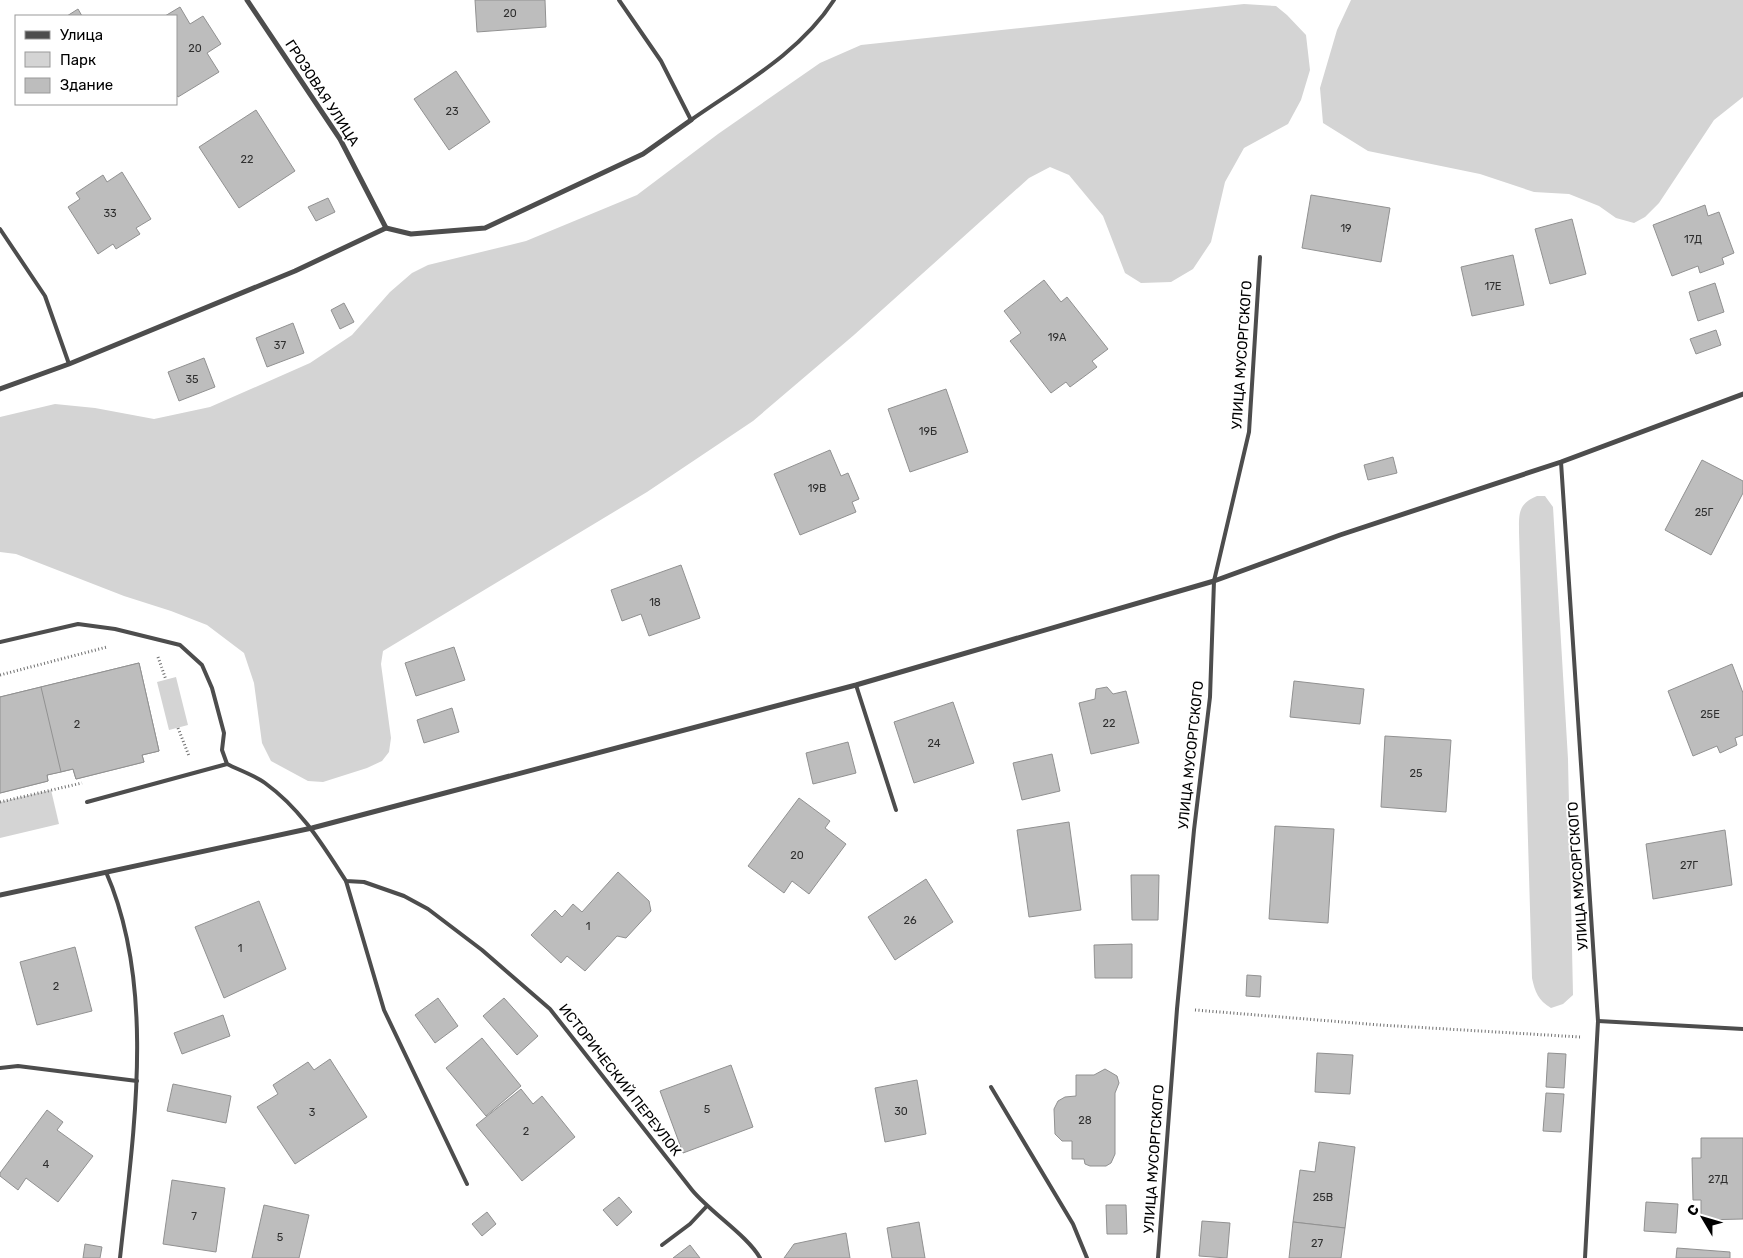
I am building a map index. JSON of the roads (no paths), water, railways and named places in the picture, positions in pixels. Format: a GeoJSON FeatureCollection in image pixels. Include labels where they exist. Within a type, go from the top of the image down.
{"type":"FeatureCollection","features":[{"type":"Feature","properties":{"kind":"street","name":"ГРОЗОВАЯ УЛИЦА"},"geometry":{"type":"LineString","coordinates":[[247,0],[340,139],[386,228]]}},
{"type":"Feature","properties":{"kind":"street"},"geometry":{"type":"LineString","coordinates":[[0,389],[69,364],[295,271],[386,228],[411,234],[485,228],[643,154],[691,120]]}},
{"type":"Feature","properties":{"kind":"street"},"geometry":{"type":"LineString","coordinates":[[0,896],[312,828],[856,685],[1214,580],[1340,535],[1561,462],[1743,394]]}},
{"type":"Feature","properties":{"kind":"lane"},"geometry":{"type":"LineString","coordinates":[[619,0],[661,61],[691,120],[796,45],[822,19],[834,0]]}},
{"type":"Feature","properties":{"kind":"lane"},"geometry":{"type":"LineString","coordinates":[[0,229],[45,296],[69,364]]}},
{"type":"Feature","properties":{"kind":"lane","name":"УЛИЦА МУСОРГСКОГО"},"geometry":{"type":"LineString","coordinates":[[1158,1258],[1177,1009],[1194,830],[1210,697],[1214,580],[1249,432],[1260,257]]}},
{"type":"Feature","properties":{"kind":"lane","name":"УЛИЦА МУСОРГСКОГО"},"geometry":{"type":"LineString","coordinates":[[1561,462],[1598,1021],[1584,1258]]}},
{"type":"Feature","properties":{"kind":"lane"},"geometry":{"type":"LineString","coordinates":[[0,642],[78,624],[115,629],[180,645],[202,665],[212,688],[224,733],[222,750],[227,764]]}},
{"type":"Feature","properties":{"kind":"lane"},"geometry":{"type":"LineString","coordinates":[[856,685],[896,810]]}},
{"type":"Feature","properties":{"kind":"lane"},"geometry":{"type":"LineString","coordinates":[[87,802],[227,764],[264,782],[290,802],[312,828],[346,881],[384,1010],[467,1184]]}},
{"type":"Feature","properties":{"kind":"lane"},"geometry":{"type":"LineString","coordinates":[[106,872],[116,895],[135,988],[137,1081],[120,1258]]}},
{"type":"Feature","properties":{"kind":"lane","name":"ИСТОРИЧЕСКИЙ ПЕРЕУЛОК"},"geometry":{"type":"LineString","coordinates":[[346,881],[364,882],[404,896],[428,909],[482,950],[550,1009],[706,1207],[755,1248],[760,1258]]}},
{"type":"Feature","properties":{"kind":"lane"},"geometry":{"type":"LineString","coordinates":[[1598,1021],[1743,1028]]}},
{"type":"Feature","properties":{"kind":"lane"},"geometry":{"type":"LineString","coordinates":[[0,1068],[18,1066],[137,1081]]}},
{"type":"Feature","properties":{"kind":"lane"},"geometry":{"type":"LineString","coordinates":[[990,1087],[1073,1224],[1087,1258]]}},
{"type":"Feature","properties":{"kind":"lane"},"geometry":{"type":"LineString","coordinates":[[662,1245],[690,1224],[706,1207]]}}]}
